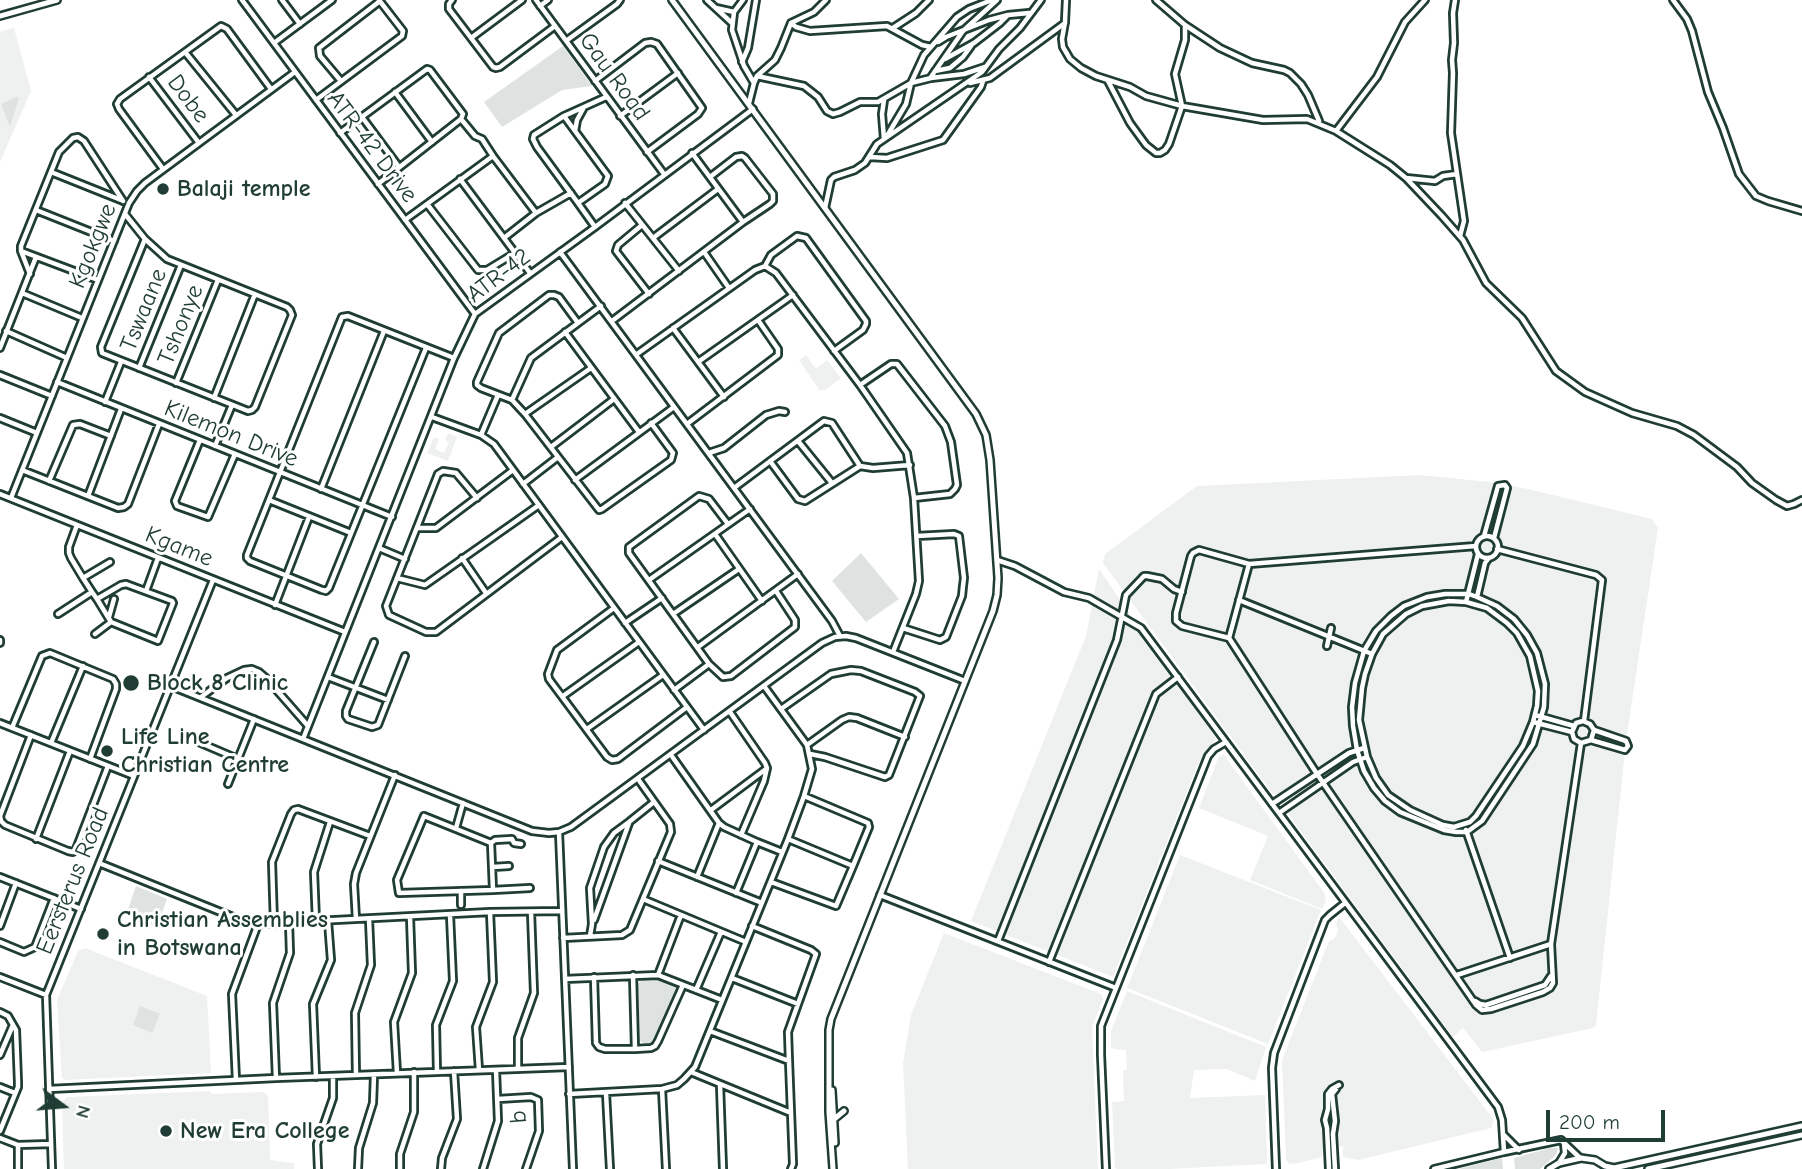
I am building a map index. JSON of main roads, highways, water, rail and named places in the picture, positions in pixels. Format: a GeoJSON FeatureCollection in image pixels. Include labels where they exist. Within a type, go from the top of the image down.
{"type":"FeatureCollection","features":[{"type":"Feature","properties":{"kind":"main road"},"geometry":{"type":"LineString","coordinates":[[0,16],[57,0]]}},
{"type":"Feature","properties":{"kind":"main road"},"geometry":{"type":"LineString","coordinates":[[673,0],[981,423],[990,460],[997,595],[993,611],[831,1019],[829,1112],[834,1169]]}},
{"type":"Feature","properties":{"kind":"main road"},"geometry":{"type":"LineString","coordinates":[[830,1077],[834,1169]]}},
{"type":"Feature","properties":{"kind":"main road"},"geometry":{"type":"LineString","coordinates":[[833,1104],[843,1111],[833,1120]]}},
{"type":"Feature","properties":{"kind":"main road"},"geometry":{"type":"LineString","coordinates":[[1549,1169],[1559,1163],[1581,1158],[1595,1160],[1606,1167],[1614,1168],[1802,1126]]}},
{"type":"Feature","properties":{"kind":"main road"},"geometry":{"type":"LineString","coordinates":[[1648,1169],[1802,1136]]}},
{"type":"Feature","properties":{"kind":"place","name":"Balaji temple"},"geometry":{"type":"Point","coordinates":[163,189]}},
{"type":"Feature","properties":{"kind":"place","name":"Block 8 Clinic"},"geometry":{"type":"Point","coordinates":[131,683]}},
{"type":"Feature","properties":{"kind":"place","name":"Life Line Christian Centre"},"geometry":{"type":"Point","coordinates":[107,751]}},
{"type":"Feature","properties":{"kind":"place","name":"Christian Assemblies in Botswana"},"geometry":{"type":"Point","coordinates":[103,934]}},
{"type":"Feature","properties":{"kind":"place","name":"New Era College"},"geometry":{"type":"Point","coordinates":[166,1131]}}]}
